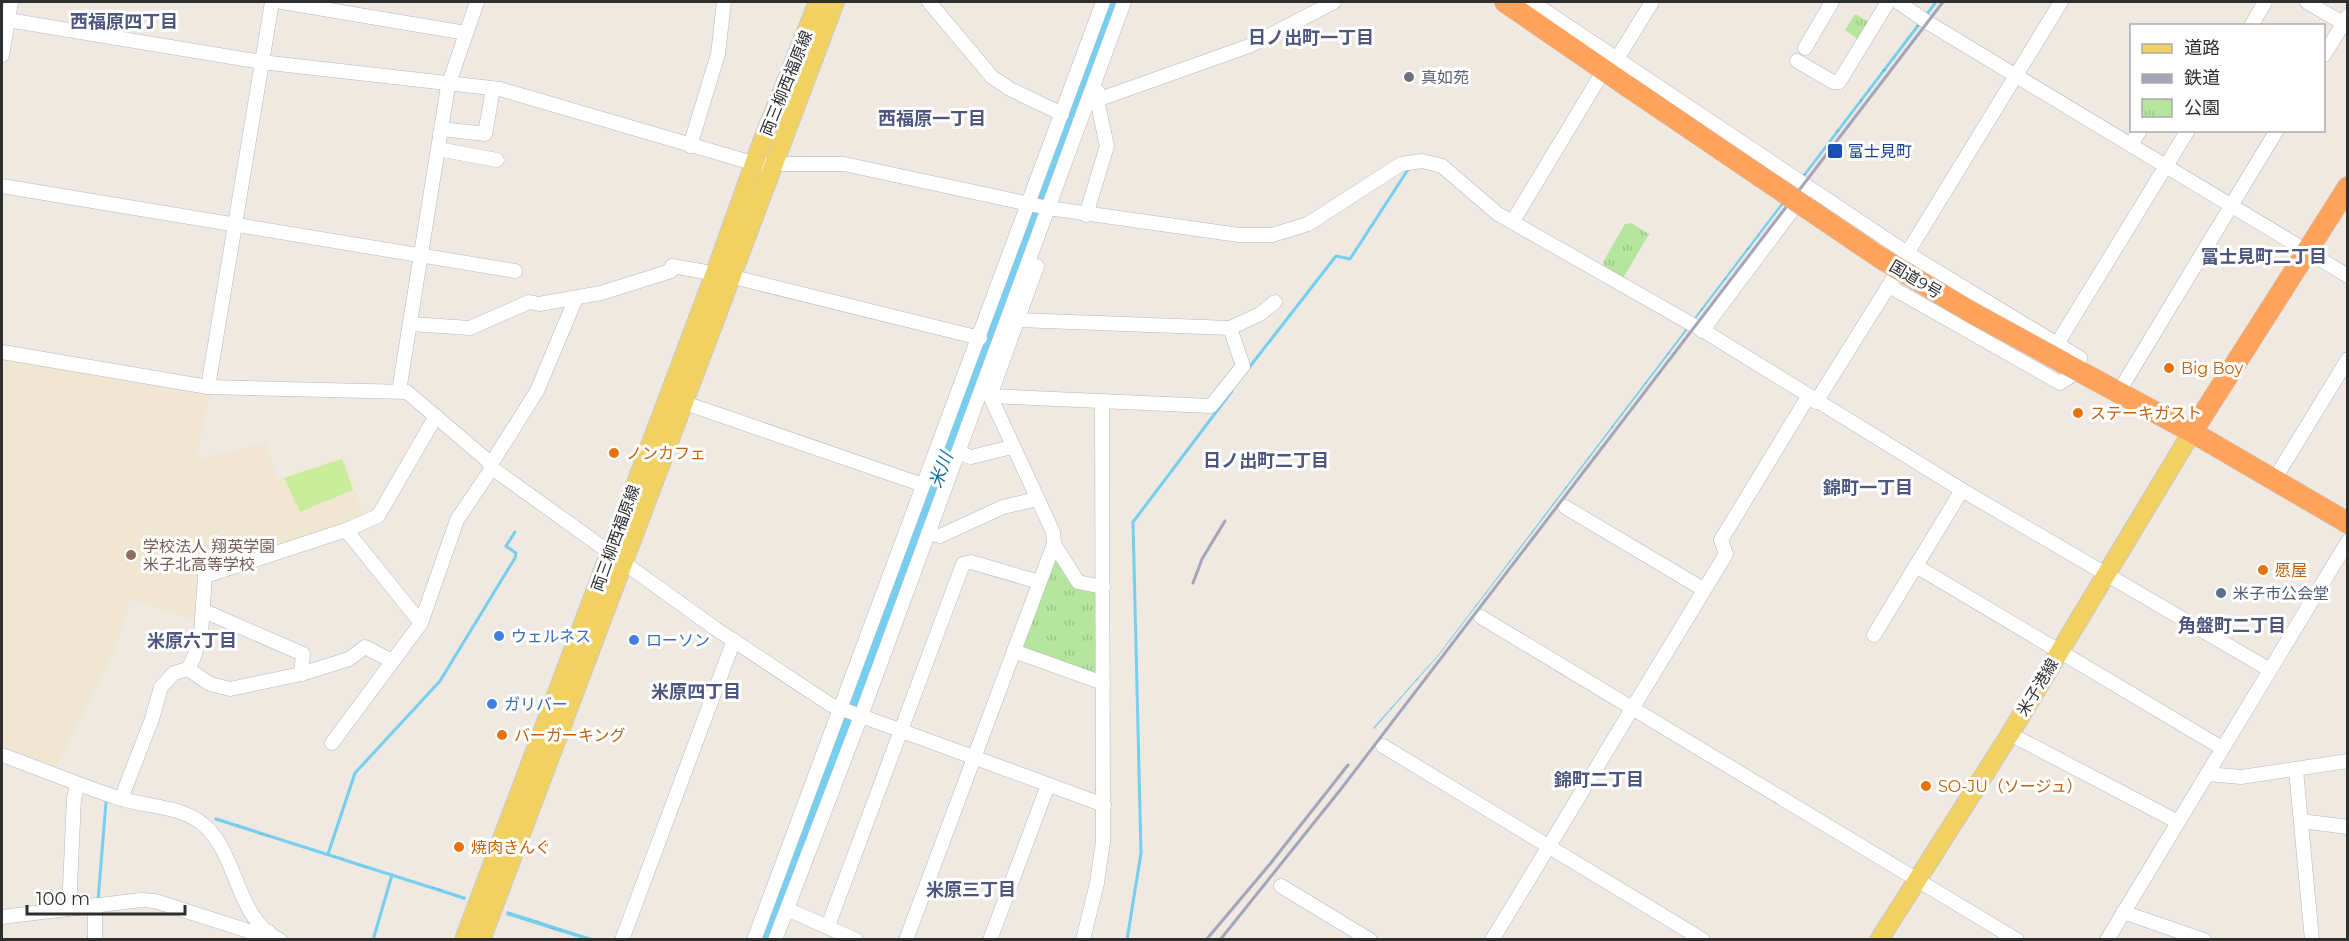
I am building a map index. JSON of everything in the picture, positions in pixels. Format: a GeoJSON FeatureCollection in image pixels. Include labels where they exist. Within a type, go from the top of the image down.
{"type":"FeatureCollection","features":[{"type":"Feature","properties":{"kind":"highway","name":"国道9号"},"geometry":{"type":"LineString","coordinates":[[1509,3],[1612,63],[1627,86],[1879,257],[1969,311],[2066,359],[2118,393],[2192,432],[2348,523]]}},
{"type":"Feature","properties":{"kind":"highway"},"geometry":{"type":"LineString","coordinates":[[2192,432],[2348,187]]}},
{"type":"Feature","properties":{"kind":"main road","name":"両三柳西福原線"},"geometry":{"type":"LineString","coordinates":[[764,165],[762,142],[818,2]]}},
{"type":"Feature","properties":{"kind":"main road","name":"両三柳西福原線"},"geometry":{"type":"LineString","coordinates":[[464,939],[616,557],[764,165],[835,2]]}},
{"type":"Feature","properties":{"kind":"main road","name":"両三柳西福原線"},"geometry":{"type":"LineString","coordinates":[[482,939],[616,557],[682,402],[722,274]]}},
{"type":"Feature","properties":{"kind":"main road","name":"米子港線"},"geometry":{"type":"LineString","coordinates":[[1879,939],[2010,734],[2104,574],[2192,432]]}},
{"type":"Feature","properties":{"kind":"street"},"geometry":{"type":"LineString","coordinates":[[2,55],[4,20],[10,2]]}},
{"type":"Feature","properties":{"kind":"street"},"geometry":{"type":"LineString","coordinates":[[208,387],[272,2]]}},
{"type":"Feature","properties":{"kind":"street"},"geometry":{"type":"LineString","coordinates":[[282,2],[466,33]]}},
{"type":"Feature","properties":{"kind":"street"},"geometry":{"type":"LineString","coordinates":[[399,391],[448,86],[477,2]]}},
{"type":"Feature","properties":{"kind":"street"},"geometry":{"type":"LineString","coordinates":[[690,146],[718,54],[724,2]]}},
{"type":"Feature","properties":{"kind":"street"},"geometry":{"type":"LineString","coordinates":[[929,2],[992,76],[1010,89],[1062,114]]}},
{"type":"Feature","properties":{"kind":"street"},"geometry":{"type":"LineString","coordinates":[[1086,215],[1107,146],[1097,100],[1103,2]]}},
{"type":"Feature","properties":{"kind":"street"},"geometry":{"type":"LineString","coordinates":[[775,939],[787,909],[923,486],[1062,114],[1098,55],[1124,2]]}},
{"type":"Feature","properties":{"kind":"street"},"geometry":{"type":"LineString","coordinates":[[1097,100],[1248,46],[1334,2]]}},
{"type":"Feature","properties":{"kind":"street"},"geometry":{"type":"LineString","coordinates":[[1532,2],[1612,63],[1809,187],[2066,359]]}},
{"type":"Feature","properties":{"kind":"street"},"geometry":{"type":"LineString","coordinates":[[1513,221],[1652,2]]}},
{"type":"Feature","properties":{"kind":"street"},"geometry":{"type":"LineString","coordinates":[[1805,48],[1832,2]]}},
{"type":"Feature","properties":{"kind":"street"},"geometry":{"type":"LineString","coordinates":[[1797,61],[1833,82],[1839,82],[1888,2]]}},
{"type":"Feature","properties":{"kind":"street"},"geometry":{"type":"LineString","coordinates":[[1898,2],[1927,22],[2132,143],[2348,276]]}},
{"type":"Feature","properties":{"kind":"street"},"geometry":{"type":"LineString","coordinates":[[1492,939],[1726,554],[1721,540],[1812,399],[1889,286],[2061,2]]}},
{"type":"Feature","properties":{"kind":"street"},"geometry":{"type":"LineString","coordinates":[[2252,24],[2265,2]]}},
{"type":"Feature","properties":{"kind":"street"},"geometry":{"type":"LineString","coordinates":[[2307,2],[2346,22],[2325,54]]}},
{"type":"Feature","properties":{"kind":"street"},"geometry":{"type":"LineString","coordinates":[[4,20],[261,62],[448,86],[493,89],[545,101],[690,146],[764,165],[844,164],[1050,209],[1239,235],[1272,235],[1308,224],[1401,164],[1420,160],[1442,166],[1498,214],[1694,326],[1962,490],[2270,670]]}},
{"type":"Feature","properties":{"kind":"street"},"geometry":{"type":"LineString","coordinates":[[906,939],[1054,544],[1053,532],[990,396],[1018,320],[1098,55],[1123,27]]}},
{"type":"Feature","properties":{"kind":"street"},"geometry":{"type":"LineString","coordinates":[[441,129],[485,134],[493,89]]}},
{"type":"Feature","properties":{"kind":"street"},"geometry":{"type":"LineString","coordinates":[[2132,143],[2139,132]]}},
{"type":"Feature","properties":{"kind":"street"},"geometry":{"type":"LineString","coordinates":[[1889,286],[2060,383],[2066,359],[2166,166],[2187,132]]}},
{"type":"Feature","properties":{"kind":"street"},"geometry":{"type":"LineString","coordinates":[[2118,393],[2276,132]]}},
{"type":"Feature","properties":{"kind":"street"},"geometry":{"type":"LineString","coordinates":[[438,149],[497,160]]}},
{"type":"Feature","properties":{"kind":"street"},"geometry":{"type":"LineString","coordinates":[[2,186],[515,271]]}},
{"type":"Feature","properties":{"kind":"street"},"geometry":{"type":"LineString","coordinates":[[1694,326],[1809,187]]}},
{"type":"Feature","properties":{"kind":"street"},"geometry":{"type":"LineString","coordinates":[[754,939],[928,532],[1050,209]]}},
{"type":"Feature","properties":{"kind":"street"},"geometry":{"type":"LineString","coordinates":[[411,324],[470,328],[529,302],[539,304],[601,293],[671,271],[672,266],[722,274],[980,338]]}},
{"type":"Feature","properties":{"kind":"street"},"geometry":{"type":"LineString","coordinates":[[332,743],[421,623],[457,520],[537,391],[576,298]]}},
{"type":"Feature","properties":{"kind":"street"},"geometry":{"type":"LineString","coordinates":[[1018,320],[1230,328],[1260,314],[1275,302]]}},
{"type":"Feature","properties":{"kind":"street"},"geometry":{"type":"LineString","coordinates":[[990,396],[1213,405],[1243,366],[1230,328]]}},
{"type":"Feature","properties":{"kind":"street"},"geometry":{"type":"LineString","coordinates":[[2,352],[208,387],[407,392],[492,466],[788,678],[851,713],[1104,805]]}},
{"type":"Feature","properties":{"kind":"street"},"geometry":{"type":"LineString","coordinates":[[2274,480],[2348,359]]}},
{"type":"Feature","properties":{"kind":"street"},"geometry":{"type":"LineString","coordinates":[[1083,939],[1100,866],[1104,805],[1102,401]]}},
{"type":"Feature","properties":{"kind":"street"},"geometry":{"type":"LineString","coordinates":[[682,402],[923,486]]}},
{"type":"Feature","properties":{"kind":"street"},"geometry":{"type":"LineString","coordinates":[[121,799],[152,719],[161,687],[174,673],[188,669],[194,657],[201,634],[204,611],[203,580],[207,574],[346,530],[378,516],[436,416]]}},
{"type":"Feature","properties":{"kind":"street"},"geometry":{"type":"LineString","coordinates":[[965,455],[971,457],[1012,447]]}},
{"type":"Feature","properties":{"kind":"street"},"geometry":{"type":"LineString","coordinates":[[1874,635],[1962,490]]}},
{"type":"Feature","properties":{"kind":"street"},"geometry":{"type":"LineString","coordinates":[[928,532],[940,536],[1004,507],[1037,499]]}},
{"type":"Feature","properties":{"kind":"street"},"geometry":{"type":"LineString","coordinates":[[1565,507],[1703,589]]}},
{"type":"Feature","properties":{"kind":"street"},"geometry":{"type":"LineString","coordinates":[[346,530],[421,623]]}},
{"type":"Feature","properties":{"kind":"street"},"geometry":{"type":"LineString","coordinates":[[2107,939],[2348,541]]}},
{"type":"Feature","properties":{"kind":"street"},"geometry":{"type":"LineString","coordinates":[[1054,544],[1078,582],[1103,587]]}},
{"type":"Feature","properties":{"kind":"street"},"geometry":{"type":"LineString","coordinates":[[828,926],[963,564],[971,562],[1039,582]]}},
{"type":"Feature","properties":{"kind":"street"},"geometry":{"type":"LineString","coordinates":[[1916,566],[2222,748]]}},
{"type":"Feature","properties":{"kind":"street"},"geometry":{"type":"LineString","coordinates":[[204,611],[303,654],[301,674]]}},
{"type":"Feature","properties":{"kind":"street"},"geometry":{"type":"LineString","coordinates":[[1481,617],[2017,939]]}},
{"type":"Feature","properties":{"kind":"street"},"geometry":{"type":"LineString","coordinates":[[622,939],[734,640]]}},
{"type":"Feature","properties":{"kind":"street"},"geometry":{"type":"LineString","coordinates":[[188,669],[210,684],[225,690],[301,674],[348,659],[364,647],[392,661]]}},
{"type":"Feature","properties":{"kind":"street"},"geometry":{"type":"LineString","coordinates":[[1014,651],[1103,683]]}},
{"type":"Feature","properties":{"kind":"street"},"geometry":{"type":"LineString","coordinates":[[2010,734],[2178,822]]}},
{"type":"Feature","properties":{"kind":"street"},"geometry":{"type":"LineString","coordinates":[[1383,746],[1548,848],[1703,939]]}},
{"type":"Feature","properties":{"kind":"street"},"geometry":{"type":"LineString","coordinates":[[2,755],[76,792],[171,809],[202,823],[222,849],[248,905],[274,936]]}},
{"type":"Feature","properties":{"kind":"street"},"geometry":{"type":"LineString","coordinates":[[2206,774],[2241,777],[2348,761]]}},
{"type":"Feature","properties":{"kind":"street"},"geometry":{"type":"LineString","coordinates":[[2296,770],[2312,939]]}},
{"type":"Feature","properties":{"kind":"street"},"geometry":{"type":"LineString","coordinates":[[990,939],[1048,785]]}},
{"type":"Feature","properties":{"kind":"street"},"geometry":{"type":"LineString","coordinates":[[69,909],[76,792]]}},
{"type":"Feature","properties":{"kind":"street"},"geometry":{"type":"LineString","coordinates":[[2301,821],[2348,827]]}},
{"type":"Feature","properties":{"kind":"street"},"geometry":{"type":"LineString","coordinates":[[1281,886],[1370,939]]}},
{"type":"Feature","properties":{"kind":"street"},"geometry":{"type":"LineString","coordinates":[[2,917],[128,900],[155,901],[258,934],[274,936]]}},
{"type":"Feature","properties":{"kind":"street"},"geometry":{"type":"LineString","coordinates":[[95,905],[96,939]]}},
{"type":"Feature","properties":{"kind":"street"},"geometry":{"type":"LineString","coordinates":[[787,909],[856,939]]}},
{"type":"Feature","properties":{"kind":"street"},"geometry":{"type":"LineString","coordinates":[[2123,912],[2204,939]]}},
{"type":"Feature","properties":{"kind":"shaded area","name":"学校法人 翔英学園 米子北高等学校"},"geometry":{"type":"Polygon","coordinates":[[[2,357],[210,393],[196,460],[266,443],[277,479],[344,456],[365,520],[200,574],[200,622],[131,599],[114,653],[55,769],[2,749],[2,357]]]}},
{"type":"Feature","properties":{"kind":"green space"},"geometry":{"type":"Polygon","coordinates":[[[1855,14],[1871,23],[1860,41],[1845,30],[1855,14]]]}},
{"type":"Feature","properties":{"kind":"green space"},"geometry":{"type":"Polygon","coordinates":[[[1631,223],[1649,234],[1622,280],[1605,269],[1603,262],[1625,224],[1631,223]]]}},
{"type":"Feature","properties":{"kind":"green space"},"geometry":{"type":"Polygon","coordinates":[[[342,459],[353,490],[300,512],[284,478],[342,459]]]}},
{"type":"Feature","properties":{"kind":"green space"},"geometry":{"type":"Polygon","coordinates":[[[1060,558],[1096,589],[1099,675],[1096,677],[1020,646],[1053,559],[1060,558]]]}},
{"type":"Feature","properties":{"kind":"water"},"geometry":{"type":"Polygon","coordinates":[[[1934,2],[1938,2],[1439,655],[1374,729],[1438,655],[1934,2]]]}},
{"type":"Feature","properties":{"kind":"water"},"geometry":{"type":"Polygon","coordinates":[[[215,817],[466,897],[465,900],[214,820],[215,817]]]}},
{"type":"Feature","properties":{"kind":"water"},"geometry":{"type":"Polygon","coordinates":[[[507,911],[595,939],[583,939],[506,915],[507,911]]]}},
{"type":"Feature","properties":{"kind":"waterway","name":"米川"},"geometry":{"type":"LineString","coordinates":[[766,940],[1115,2]]}},
{"type":"Feature","properties":{"kind":"waterway"},"geometry":{"type":"LineString","coordinates":[[1248,369],[1336,256],[1350,259],[1409,168]]}},
{"type":"Feature","properties":{"kind":"waterway"},"geometry":{"type":"LineString","coordinates":[[1127,940],[1141,853],[1133,522],[1232,391]]}},
{"type":"Feature","properties":{"kind":"waterway"},"geometry":{"type":"LineString","coordinates":[[328,854],[355,773],[440,681],[515,558],[516,553],[506,546],[515,532]]}},
{"type":"Feature","properties":{"kind":"waterway"},"geometry":{"type":"LineString","coordinates":[[98,901],[106,802]]}},
{"type":"Feature","properties":{"kind":"waterway"},"geometry":{"type":"LineString","coordinates":[[373,940],[392,875]]}},
{"type":"Feature","properties":{"kind":"railway"},"geometry":{"type":"LineString","coordinates":[[1220,940],[1341,789],[1943,2]]}},
{"type":"Feature","properties":{"kind":"railway"},"geometry":{"type":"LineString","coordinates":[[1193,583],[1202,559],[1225,521]]}},
{"type":"Feature","properties":{"kind":"railway"},"geometry":{"type":"LineString","coordinates":[[1206,940],[1270,864],[1348,765]]}},
{"type":"Feature","properties":{"kind":"place","name":"真如苑"},"geometry":{"type":"Point","coordinates":[1409,77]}},
{"type":"Feature","properties":{"kind":"place","name":"富士見町"},"geometry":{"type":"Point","coordinates":[1835,151]}},
{"type":"Feature","properties":{"kind":"place","name":"Big Boy"},"geometry":{"type":"Point","coordinates":[2169,368]}},
{"type":"Feature","properties":{"kind":"place","name":"ステーキガスト"},"geometry":{"type":"Point","coordinates":[2078,413]}},
{"type":"Feature","properties":{"kind":"place","name":"ノンカフェ"},"geometry":{"type":"Point","coordinates":[614,453]}},
{"type":"Feature","properties":{"kind":"place","name":"学校法人 翔英学園 米子北高等学校"},"geometry":{"type":"Point","coordinates":[131,555]}},
{"type":"Feature","properties":{"kind":"place","name":"愿屋"},"geometry":{"type":"Point","coordinates":[2263,570]}},
{"type":"Feature","properties":{"kind":"place","name":"米子市公会堂"},"geometry":{"type":"Point","coordinates":[2221,593]}},
{"type":"Feature","properties":{"kind":"place","name":"ウェルネス"},"geometry":{"type":"Point","coordinates":[499,636]}},
{"type":"Feature","properties":{"kind":"place","name":"ローソン"},"geometry":{"type":"Point","coordinates":[634,640]}},
{"type":"Feature","properties":{"kind":"place","name":"ガリバー"},"geometry":{"type":"Point","coordinates":[492,704]}},
{"type":"Feature","properties":{"kind":"place","name":"バーガーキング"},"geometry":{"type":"Point","coordinates":[502,735]}},
{"type":"Feature","properties":{"kind":"place","name":"SO-JU（ソージュ）"},"geometry":{"type":"Point","coordinates":[1926,786]}},
{"type":"Feature","properties":{"kind":"place","name":"焼肉きんぐ"},"geometry":{"type":"Point","coordinates":[459,847]}},
{"type":"Feature","properties":{"kind":"district","name":"西福原四丁目"},"geometry":{"type":"Point","coordinates":[124,22]}},
{"type":"Feature","properties":{"kind":"district","name":"日ノ出町一丁目"},"geometry":{"type":"Point","coordinates":[1311,38]}},
{"type":"Feature","properties":{"kind":"district","name":"西福原一丁目"},"geometry":{"type":"Point","coordinates":[932,119]}},
{"type":"Feature","properties":{"kind":"district","name":"冨士見町二丁目"},"geometry":{"type":"Point","coordinates":[2264,257]}},
{"type":"Feature","properties":{"kind":"district","name":"日ノ出町二丁目"},"geometry":{"type":"Point","coordinates":[1266,461]}},
{"type":"Feature","properties":{"kind":"district","name":"錦町一丁目"},"geometry":{"type":"Point","coordinates":[1868,488]}},
{"type":"Feature","properties":{"kind":"district","name":"角盤町二丁目"},"geometry":{"type":"Point","coordinates":[2232,626]}},
{"type":"Feature","properties":{"kind":"district","name":"米原六丁目"},"geometry":{"type":"Point","coordinates":[192,641]}},
{"type":"Feature","properties":{"kind":"district","name":"米原四丁目"},"geometry":{"type":"Point","coordinates":[696,692]}},
{"type":"Feature","properties":{"kind":"district","name":"錦町二丁目"},"geometry":{"type":"Point","coordinates":[1599,780]}},
{"type":"Feature","properties":{"kind":"district","name":"米原三丁目"},"geometry":{"type":"Point","coordinates":[971,890]}}]}
